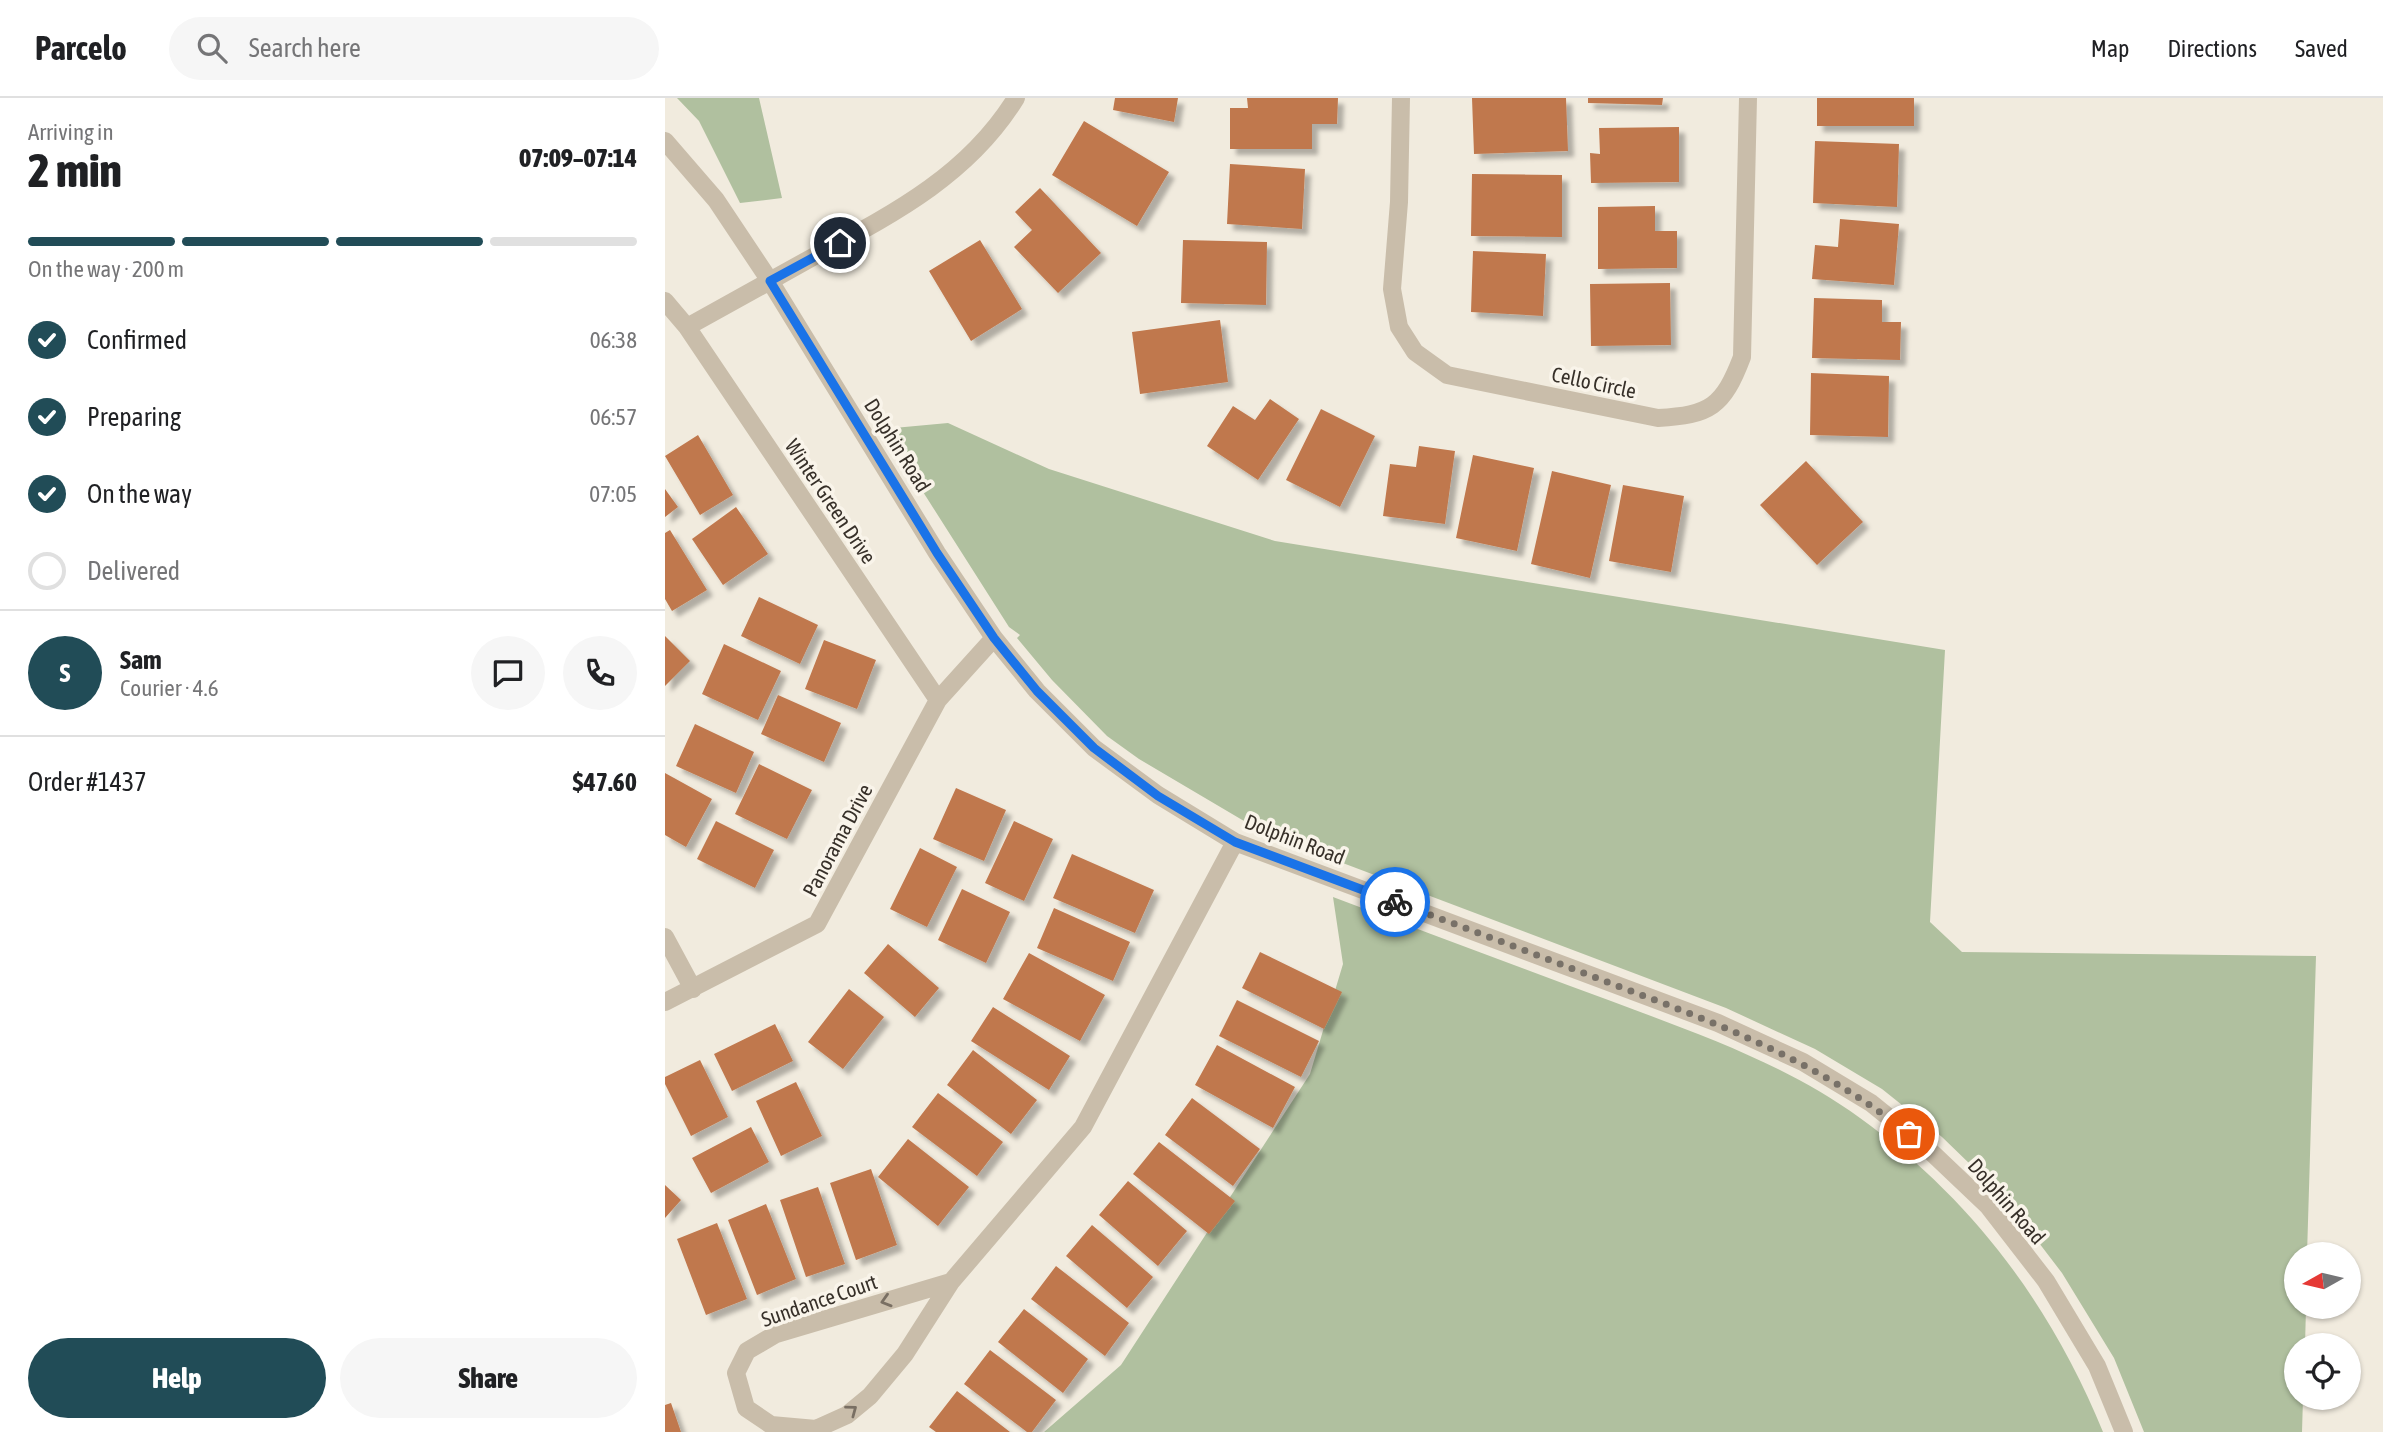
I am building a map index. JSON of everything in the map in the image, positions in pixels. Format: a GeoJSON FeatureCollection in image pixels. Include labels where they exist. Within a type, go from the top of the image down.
{"type":"FeatureCollection","features":[{"type":"Feature","properties":{"kind":"street"},"geometry":{"type":"LineString","coordinates":[[687,327],[909,205],[955,170],[987,137],[1016,98]]}},
{"type":"Feature","properties":{"kind":"street","name":"Cello Circle"},"geometry":{"type":"LineString","coordinates":[[1401,98],[1399,202],[1392,289],[1399,327],[1416,352],[1447,375],[1658,418],[1693,416],[1715,404],[1731,387],[1742,357],[1748,98]]}},
{"type":"Feature","properties":{"kind":"street","name":"Dolphin Road"},"geometry":{"type":"LineString","coordinates":[[665,141],[716,201],[770,281],[937,553],[994,638],[1037,691],[1094,748],[1158,796],[1235,842],[1718,1023],[1804,1062],[1871,1104],[1928,1149],[1987,1206],[2046,1281],[2097,1366],[2124,1432]]}},
{"type":"Feature","properties":{"kind":"street","name":"Winter Green Drive"},"geometry":{"type":"LineString","coordinates":[[665,301],[687,327],[938,700]]}},
{"type":"Feature","properties":{"kind":"street","name":"Panorama Drive"},"geometry":{"type":"LineString","coordinates":[[665,1002],[817,924],[938,700],[994,638]]}},
{"type":"Feature","properties":{"kind":"street","name":"Sundance Court"},"geometry":{"type":"LineString","coordinates":[[951,1282],[776,1334],[747,1351],[736,1373],[746,1408],[771,1425],[816,1429],[847,1415],[870,1396],[905,1354],[951,1282],[1083,1127],[1235,842]]}},
{"type":"Feature","properties":{"kind":"street"},"geometry":{"type":"LineString","coordinates":[[665,937],[693,989]]}},
{"type":"Feature","properties":{"kind":"green space"},"geometry":{"type":"Polygon","coordinates":[[[677,98],[759,98],[782,198],[740,203],[699,121],[677,98]]]}},
{"type":"Feature","properties":{"kind":"green space"},"geometry":{"type":"Polygon","coordinates":[[[948,423],[1049,469],[1275,541],[1945,650],[1930,922],[1962,952],[2316,956],[2307,1242],[2284,1242],[2284,1320],[2306,1320],[2305,1333],[2284,1333],[2284,1410],[2303,1410],[2302,1432],[2144,1432],[2114,1358],[2062,1273],[2003,1196],[1942,1137],[1882,1089],[1815,1049],[1726,1008],[1266,834],[1139,759],[1107,736],[1052,680],[1017,638],[1020,635],[1009,627],[883,429],[948,423]]]}},
{"type":"Feature","properties":{"kind":"green space"},"geometry":{"type":"Polygon","coordinates":[[[1333,897],[1740,1051],[1802,1081],[1860,1118],[1938,1183],[2004,1258],[2059,1341],[2103,1432],[1044,1432],[1121,1365],[1310,1074],[1343,964],[1333,897]]]}},
{"type":"Feature","properties":{"kind":"building"},"geometry":{"type":"Polygon","coordinates":[[[1115,98],[1178,98],[1174,122],[1113,110],[1115,98]]]}},
{"type":"Feature","properties":{"kind":"building"},"geometry":{"type":"Polygon","coordinates":[[[1247,98],[1338,98],[1337,124],[1312,124],[1312,149],[1230,149],[1230,108],[1248,108],[1247,98]]]}},
{"type":"Feature","properties":{"kind":"building"},"geometry":{"type":"Polygon","coordinates":[[[1472,98],[1566,98],[1568,151],[1474,154],[1472,98]]]}},
{"type":"Feature","properties":{"kind":"building"},"geometry":{"type":"Polygon","coordinates":[[[1588,98],[1663,98],[1662,105],[1588,103],[1588,98]]]}},
{"type":"Feature","properties":{"kind":"building"},"geometry":{"type":"Polygon","coordinates":[[[1817,98],[1914,98],[1914,126],[1817,126],[1817,98]]]}},
{"type":"Feature","properties":{"kind":"building"},"geometry":{"type":"Polygon","coordinates":[[[1084,121],[1169,172],[1137,226],[1052,175],[1084,121]]]}},
{"type":"Feature","properties":{"kind":"building"},"geometry":{"type":"Polygon","coordinates":[[[1679,127],[1679,182],[1591,183],[1590,153],[1600,154],[1599,128],[1679,127]]]}},
{"type":"Feature","properties":{"kind":"building"},"geometry":{"type":"Polygon","coordinates":[[[1815,141],[1899,144],[1897,207],[1813,203],[1815,141]]]}},
{"type":"Feature","properties":{"kind":"building"},"geometry":{"type":"Polygon","coordinates":[[[1230,164],[1305,169],[1302,229],[1227,224],[1230,164]]]}},
{"type":"Feature","properties":{"kind":"building"},"geometry":{"type":"Polygon","coordinates":[[[1472,174],[1562,175],[1562,237],[1471,236],[1472,174]]]}},
{"type":"Feature","properties":{"kind":"building"},"geometry":{"type":"Polygon","coordinates":[[[1040,188],[1101,253],[1058,293],[1014,247],[1032,230],[1015,212],[1040,188]]]}},
{"type":"Feature","properties":{"kind":"building"},"geometry":{"type":"Polygon","coordinates":[[[1655,206],[1655,231],[1677,231],[1677,268],[1598,269],[1598,207],[1655,206]]]}},
{"type":"Feature","properties":{"kind":"building"},"geometry":{"type":"Polygon","coordinates":[[[1840,219],[1899,224],[1894,285],[1812,279],[1815,245],[1838,247],[1840,219]]]}},
{"type":"Feature","properties":{"kind":"building"},"geometry":{"type":"Polygon","coordinates":[[[980,240],[1022,309],[971,341],[929,271],[980,240]]]}},
{"type":"Feature","properties":{"kind":"building"},"geometry":{"type":"Polygon","coordinates":[[[1183,240],[1267,242],[1266,305],[1181,303],[1183,240]]]}},
{"type":"Feature","properties":{"kind":"building"},"geometry":{"type":"Polygon","coordinates":[[[1473,251],[1546,254],[1543,316],[1471,312],[1473,251]]]}},
{"type":"Feature","properties":{"kind":"building"},"geometry":{"type":"Polygon","coordinates":[[[1670,283],[1671,345],[1591,346],[1590,284],[1670,283]]]}},
{"type":"Feature","properties":{"kind":"building"},"geometry":{"type":"Polygon","coordinates":[[[1814,298],[1882,300],[1882,322],[1901,322],[1900,360],[1812,358],[1814,298]]]}},
{"type":"Feature","properties":{"kind":"building"},"geometry":{"type":"Polygon","coordinates":[[[1220,320],[1228,382],[1140,394],[1132,332],[1220,320]]]}},
{"type":"Feature","properties":{"kind":"building"},"geometry":{"type":"Polygon","coordinates":[[[1811,373],[1889,376],[1888,437],[1810,435],[1811,373]]]}},
{"type":"Feature","properties":{"kind":"building"},"geometry":{"type":"Polygon","coordinates":[[[1270,399],[1299,419],[1258,480],[1207,446],[1233,406],[1255,420],[1270,399]]]}},
{"type":"Feature","properties":{"kind":"building"},"geometry":{"type":"Polygon","coordinates":[[[1321,409],[1375,436],[1340,507],[1286,480],[1321,409]]]}},
{"type":"Feature","properties":{"kind":"building"},"geometry":{"type":"Polygon","coordinates":[[[698,435],[733,495],[700,515],[665,456],[698,435]]]}},
{"type":"Feature","properties":{"kind":"building"},"geometry":{"type":"Polygon","coordinates":[[[1419,446],[1455,451],[1445,524],[1383,516],[1390,464],[1416,467],[1419,446]]]}},
{"type":"Feature","properties":{"kind":"building"},"geometry":{"type":"Polygon","coordinates":[[[1473,455],[1534,468],[1517,551],[1456,538],[1473,455]]]}},
{"type":"Feature","properties":{"kind":"building"},"geometry":{"type":"Polygon","coordinates":[[[1806,461],[1863,522],[1817,565],[1760,505],[1806,461]]]}},
{"type":"Feature","properties":{"kind":"building"},"geometry":{"type":"Polygon","coordinates":[[[1552,471],[1611,485],[1590,578],[1531,564],[1552,471]]]}},
{"type":"Feature","properties":{"kind":"building"},"geometry":{"type":"Polygon","coordinates":[[[1623,485],[1684,496],[1671,572],[1609,561],[1623,485]]]}},
{"type":"Feature","properties":{"kind":"building"},"geometry":{"type":"Polygon","coordinates":[[[665,489],[678,507],[665,517],[665,489]]]}},
{"type":"Feature","properties":{"kind":"building"},"geometry":{"type":"Polygon","coordinates":[[[736,507],[768,554],[723,585],[692,539],[736,507]]]}},
{"type":"Feature","properties":{"kind":"building"},"geometry":{"type":"Polygon","coordinates":[[[670,530],[707,590],[672,611],[665,599],[665,533],[670,530]]]}},
{"type":"Feature","properties":{"kind":"building"},"geometry":{"type":"Polygon","coordinates":[[[759,597],[818,625],[800,664],[741,636],[759,597]]]}},
{"type":"Feature","properties":{"kind":"building"},"geometry":{"type":"Polygon","coordinates":[[[665,636],[690,661],[665,686],[665,636]]]}},
{"type":"Feature","properties":{"kind":"building"},"geometry":{"type":"Polygon","coordinates":[[[824,640],[876,660],[857,709],[805,689],[824,640]]]}},
{"type":"Feature","properties":{"kind":"building"},"geometry":{"type":"Polygon","coordinates":[[[724,644],[781,671],[758,720],[702,694],[724,644]]]}},
{"type":"Feature","properties":{"kind":"building"},"geometry":{"type":"Polygon","coordinates":[[[778,695],[841,723],[824,762],[761,734],[778,695]]]}},
{"type":"Feature","properties":{"kind":"building"},"geometry":{"type":"Polygon","coordinates":[[[695,724],[754,752],[736,793],[676,766],[695,724]]]}},
{"type":"Feature","properties":{"kind":"building"},"geometry":{"type":"Polygon","coordinates":[[[759,764],[812,790],[787,839],[735,814],[759,764]]]}},
{"type":"Feature","properties":{"kind":"building"},"geometry":{"type":"Polygon","coordinates":[[[665,773],[712,799],[686,847],[665,835],[665,773]]]}},
{"type":"Feature","properties":{"kind":"building"},"geometry":{"type":"Polygon","coordinates":[[[956,788],[1006,810],[984,861],[933,839],[956,788]]]}},
{"type":"Feature","properties":{"kind":"building"},"geometry":{"type":"Polygon","coordinates":[[[716,821],[774,850],[755,888],[697,859],[716,821]]]}},
{"type":"Feature","properties":{"kind":"building"},"geometry":{"type":"Polygon","coordinates":[[[1014,821],[1053,839],[1024,901],[985,883],[1014,821]]]}},
{"type":"Feature","properties":{"kind":"building"},"geometry":{"type":"Polygon","coordinates":[[[920,848],[957,867],[927,927],[890,909],[920,848]]]}},
{"type":"Feature","properties":{"kind":"building"},"geometry":{"type":"Polygon","coordinates":[[[1072,854],[1154,890],[1135,933],[1053,898],[1072,854]]]}},
{"type":"Feature","properties":{"kind":"building"},"geometry":{"type":"Polygon","coordinates":[[[962,889],[1010,912],[986,963],[938,940],[962,889]]]}},
{"type":"Feature","properties":{"kind":"building"},"geometry":{"type":"Polygon","coordinates":[[[1054,908],[1130,942],[1113,981],[1037,948],[1054,908]]]}},
{"type":"Feature","properties":{"kind":"building"},"geometry":{"type":"Polygon","coordinates":[[[888,944],[939,988],[915,1017],[864,973],[888,944]]]}},
{"type":"Feature","properties":{"kind":"building"},"geometry":{"type":"Polygon","coordinates":[[[1260,952],[1342,992],[1324,1029],[1242,988],[1260,952]]]}},
{"type":"Feature","properties":{"kind":"building"},"geometry":{"type":"Polygon","coordinates":[[[1029,953],[1105,995],[1080,1041],[1003,999],[1029,953]]]}},
{"type":"Feature","properties":{"kind":"building"},"geometry":{"type":"Polygon","coordinates":[[[849,989],[884,1017],[843,1069],[808,1042],[849,989]]]}},
{"type":"Feature","properties":{"kind":"building"},"geometry":{"type":"Polygon","coordinates":[[[1237,1000],[1319,1041],[1301,1077],[1219,1036],[1237,1000]]]}},
{"type":"Feature","properties":{"kind":"building"},"geometry":{"type":"Polygon","coordinates":[[[993,1007],[1070,1056],[1049,1090],[971,1041],[993,1007]]]}},
{"type":"Feature","properties":{"kind":"building"},"geometry":{"type":"Polygon","coordinates":[[[775,1024],[793,1061],[732,1091],[714,1054],[775,1024]]]}},
{"type":"Feature","properties":{"kind":"building"},"geometry":{"type":"Polygon","coordinates":[[[1217,1045],[1295,1087],[1273,1128],[1195,1085],[1217,1045]]]}},
{"type":"Feature","properties":{"kind":"building"},"geometry":{"type":"Polygon","coordinates":[[[973,1050],[1037,1100],[1011,1134],[947,1085],[973,1050]]]}},
{"type":"Feature","properties":{"kind":"building"},"geometry":{"type":"Polygon","coordinates":[[[700,1060],[728,1117],[691,1136],[665,1084],[665,1077],[700,1060]]]}},
{"type":"Feature","properties":{"kind":"building"},"geometry":{"type":"Polygon","coordinates":[[[796,1082],[822,1136],[781,1156],[756,1101],[796,1082]]]}},
{"type":"Feature","properties":{"kind":"building"},"geometry":{"type":"Polygon","coordinates":[[[938,1093],[1003,1142],[977,1176],[912,1127],[938,1093]]]}},
{"type":"Feature","properties":{"kind":"building"},"geometry":{"type":"Polygon","coordinates":[[[1192,1098],[1260,1149],[1233,1186],[1165,1135],[1192,1098]]]}},
{"type":"Feature","properties":{"kind":"building"},"geometry":{"type":"Polygon","coordinates":[[[751,1127],[769,1162],[711,1193],[692,1158],[751,1127]]]}},
{"type":"Feature","properties":{"kind":"building"},"geometry":{"type":"Polygon","coordinates":[[[908,1139],[969,1187],[938,1226],[878,1177],[908,1139]]]}},
{"type":"Feature","properties":{"kind":"building"},"geometry":{"type":"Polygon","coordinates":[[[1159,1142],[1235,1201],[1209,1234],[1133,1174],[1159,1142]]]}},
{"type":"Feature","properties":{"kind":"building"},"geometry":{"type":"Polygon","coordinates":[[[871,1169],[897,1245],[856,1260],[830,1183],[871,1169]]]}},
{"type":"Feature","properties":{"kind":"building"},"geometry":{"type":"Polygon","coordinates":[[[1128,1181],[1187,1231],[1158,1266],[1099,1215],[1128,1181]]]}},
{"type":"Feature","properties":{"kind":"building"},"geometry":{"type":"Polygon","coordinates":[[[665,1185],[681,1200],[665,1218],[665,1185]]]}},
{"type":"Feature","properties":{"kind":"building"},"geometry":{"type":"Polygon","coordinates":[[[818,1187],[845,1264],[806,1277],[780,1200],[818,1187]]]}},
{"type":"Feature","properties":{"kind":"building"},"geometry":{"type":"Polygon","coordinates":[[[766,1204],[796,1279],[757,1295],[728,1220],[766,1204]]]}},
{"type":"Feature","properties":{"kind":"building"},"geometry":{"type":"Polygon","coordinates":[[[717,1223],[747,1299],[706,1315],[677,1239],[717,1223]]]}},
{"type":"Feature","properties":{"kind":"building"},"geometry":{"type":"Polygon","coordinates":[[[1092,1225],[1153,1277],[1127,1308],[1066,1256],[1092,1225]]]}},
{"type":"Feature","properties":{"kind":"building"},"geometry":{"type":"Polygon","coordinates":[[[1056,1266],[1129,1323],[1105,1356],[1031,1299],[1056,1266]]]}},
{"type":"Feature","properties":{"kind":"building"},"geometry":{"type":"Polygon","coordinates":[[[1024,1309],[1088,1359],[1063,1393],[998,1342],[1024,1309]]]}},
{"type":"Feature","properties":{"kind":"building"},"geometry":{"type":"Polygon","coordinates":[[[990,1350],[1056,1400],[1032,1432],[1027,1432],[964,1384],[990,1350]]]}},
{"type":"Feature","properties":{"kind":"building"},"geometry":{"type":"Polygon","coordinates":[[[957,1391],[1010,1432],[936,1432],[929,1427],[957,1391]]]}},
{"type":"Feature","properties":{"kind":"building"},"geometry":{"type":"Polygon","coordinates":[[[671,1403],[681,1432],[665,1432],[665,1405],[671,1403]]]}},
{"type":"Feature","properties":{"kind":"way so far"},"geometry":{"type":"LineString","coordinates":[[1395,902],[1718,1023],[1804,1062],[1871,1104],[1909,1134]]}},
{"type":"Feature","properties":{"kind":"route"},"geometry":{"type":"LineString","coordinates":[[840,243],[770,281],[937,553],[994,638],[1037,691],[1094,748],[1158,796],[1235,842],[1395,902]]}}]}
